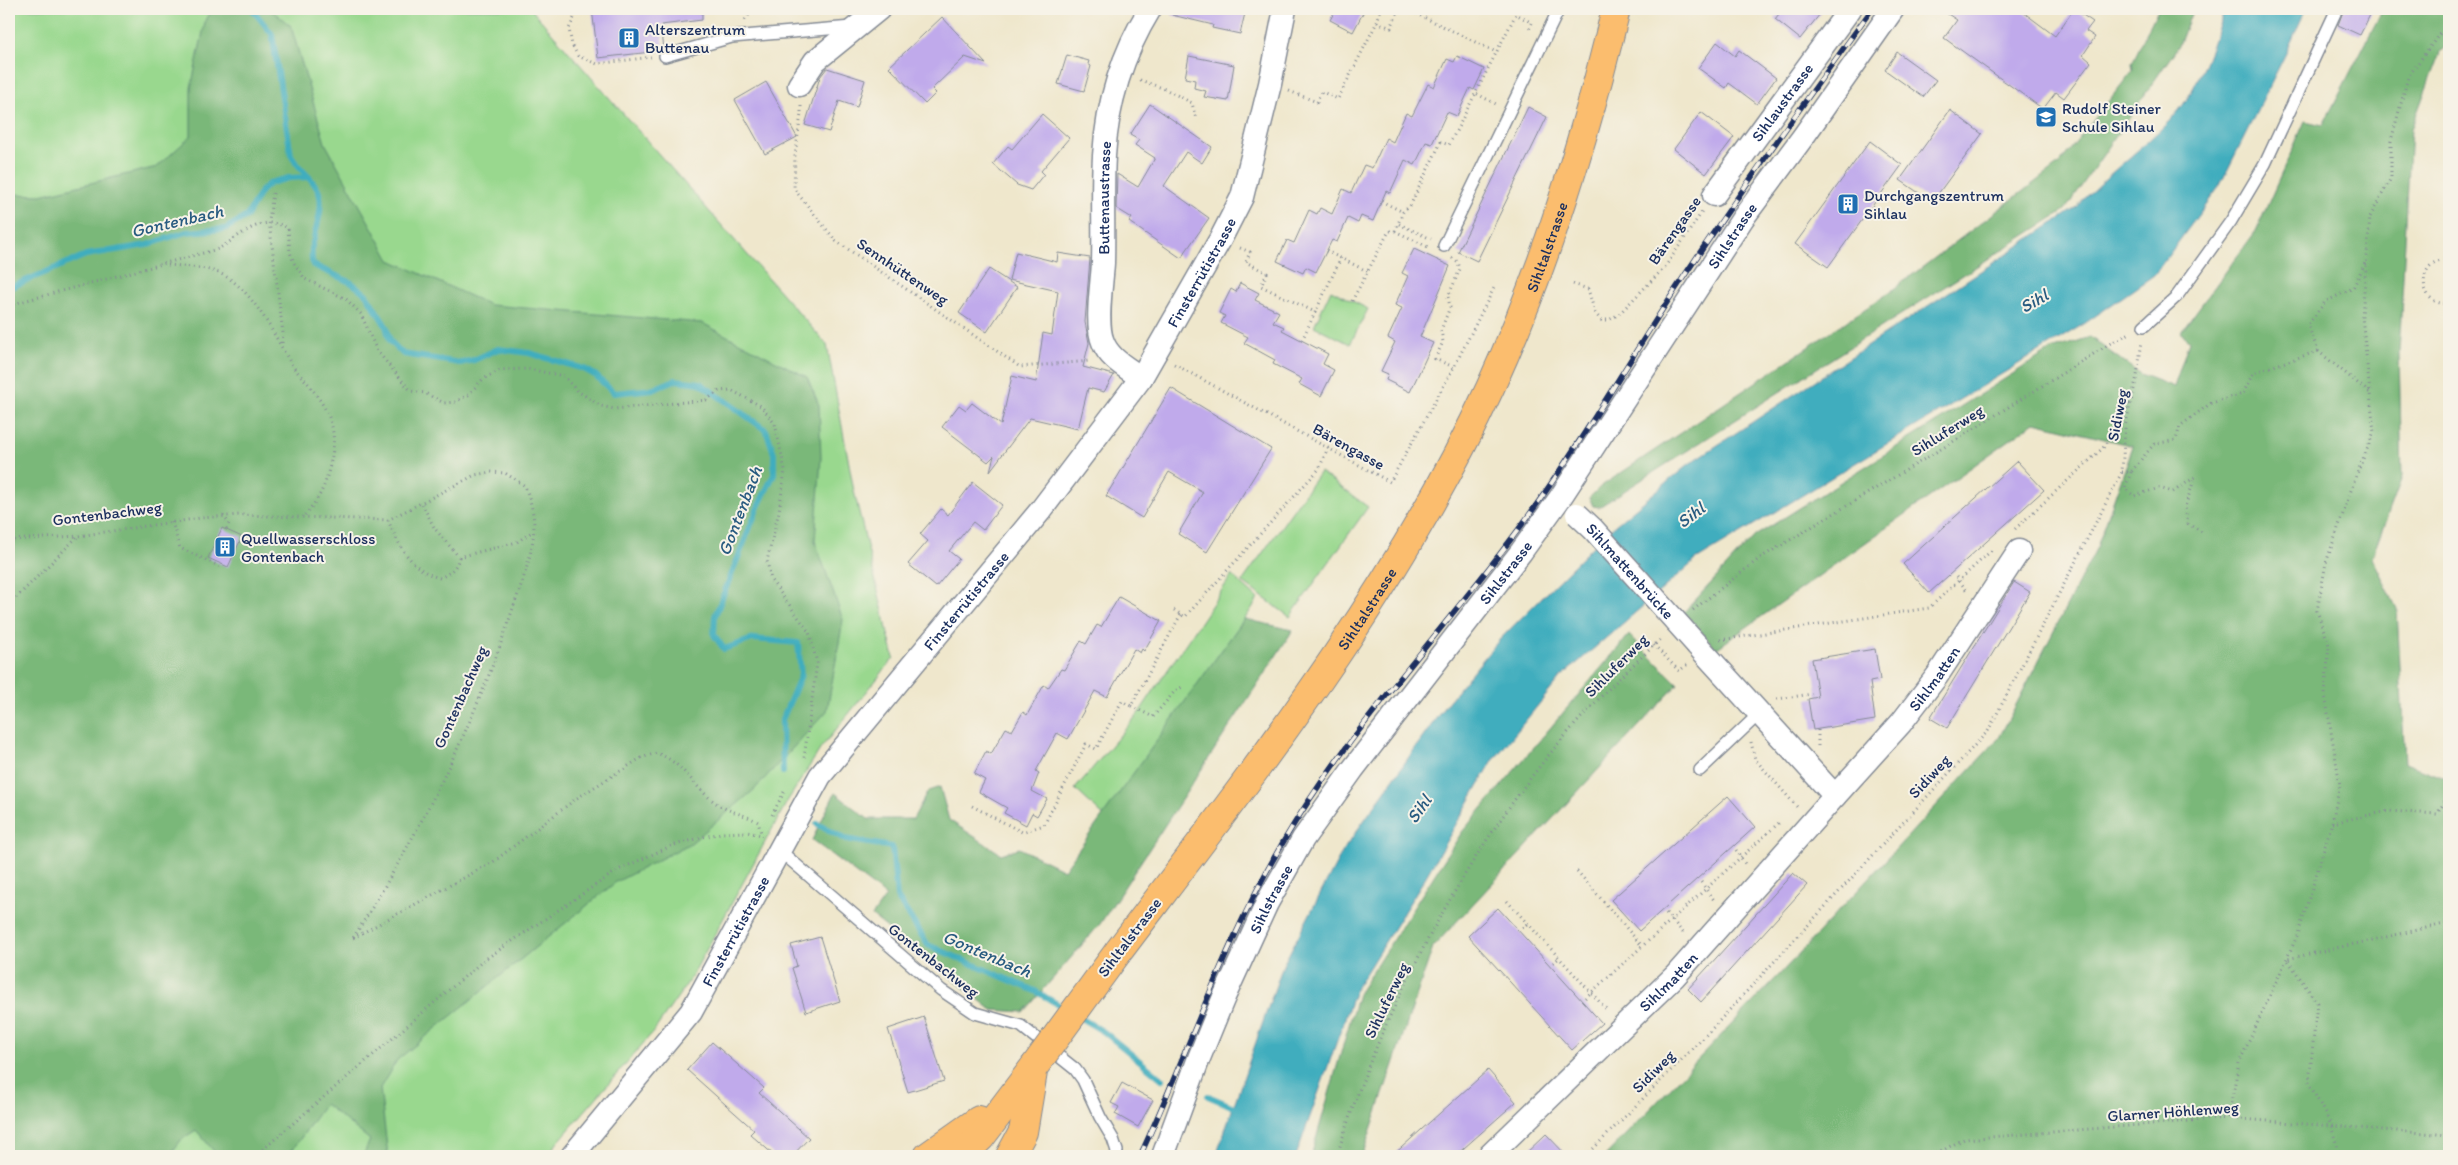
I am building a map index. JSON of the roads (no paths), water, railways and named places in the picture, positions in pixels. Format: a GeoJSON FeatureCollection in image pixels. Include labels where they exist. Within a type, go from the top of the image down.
{"type":"FeatureCollection","features":[{"type":"Feature","properties":{"kind":"main road","name":"Sihltalstrasse"},"geometry":{"type":"LineString","coordinates":[[961,1156],[975,1147],[1277,740],[1326,670],[1402,553],[1457,454],[1494,379],[1553,232],[1594,100],[1616,9]]}},
{"type":"Feature","properties":{"kind":"main road"},"geometry":{"type":"LineString","coordinates":[[1010,1156],[1022,1132],[1034,1067]]}},
{"type":"Feature","properties":{"kind":"main road"},"geometry":{"type":"LineString","coordinates":[[928,1156],[1009,1099]]}},
{"type":"Feature","properties":{"kind":"street"},"geometry":{"type":"LineString","coordinates":[[799,85],[815,61],[879,9]]}},
{"type":"Feature","properties":{"kind":"street","name":"Buttenaustrasse"},"geometry":{"type":"LineString","coordinates":[[1141,378],[1112,356],[1102,342],[1100,322],[1105,227],[1104,156],[1110,108],[1120,72],[1137,29],[1150,9]]}},
{"type":"Feature","properties":{"kind":"street","name":"Finsterrütistrasse"},"geometry":{"type":"LineString","coordinates":[[572,1156],[691,1012],[820,776],[1041,510],[1141,378],[1221,238],[1242,197],[1270,84],[1285,9]]}},
{"type":"Feature","properties":{"kind":"street","name":"Sihlaustrasse"},"geometry":{"type":"LineString","coordinates":[[1714,195],[1850,9]]}},
{"type":"Feature","properties":{"kind":"street","name":"Sihlstrasse"},"geometry":{"type":"LineString","coordinates":[[1164,1156],[1224,997],[1266,903],[1286,868],[1348,775],[1521,552],[1560,498],[1743,218],[1803,137],[1893,9]]}},
{"type":"Feature","properties":{"kind":"street","name":"Sihlmattenbrücke"},"geometry":{"type":"LineString","coordinates":[[1560,498],[1705,643],[1765,707]]}},
{"type":"Feature","properties":{"kind":"street","name":"Sihlmatten"},"geometry":{"type":"LineString","coordinates":[[1490,1156],[1675,976],[1901,723],[1937,676],[2017,540]]}},
{"type":"Feature","properties":{"kind":"street"},"geometry":{"type":"LineString","coordinates":[[1765,707],[1835,796]]}},
{"type":"Feature","properties":{"kind":"lane"},"geometry":{"type":"LineString","coordinates":[[1439,248],[1559,9]]}},
{"type":"Feature","properties":{"kind":"lane"},"geometry":{"type":"LineString","coordinates":[[2144,326],[2177,296],[2232,221],[2265,164],[2337,9]]}},
{"type":"Feature","properties":{"kind":"lane"},"geometry":{"type":"LineString","coordinates":[[666,56],[732,37],[859,27]]}},
{"type":"Feature","properties":{"kind":"lane"},"geometry":{"type":"LineString","coordinates":[[1700,770],[1765,707]]}},
{"type":"Feature","properties":{"kind":"lane","name":"Gontenbachweg"},"geometry":{"type":"LineString","coordinates":[[779,850],[941,990],[975,1013],[1021,1026],[1075,1069],[1084,1080],[1100,1116],[1113,1139],[1117,1151],[1116,1156]]}},
{"type":"Feature","properties":{"kind":"water","name":"Sihl"},"geometry":{"type":"Polygon","coordinates":[[[2225,9],[2306,9],[2219,187],[2154,275],[2084,324],[1696,560],[1561,677],[1492,762],[1425,878],[1355,990],[1296,1156],[1216,1156],[1283,965],[1344,849],[1447,703],[1500,639],[1608,531],[1689,464],[2076,208],[2183,106],[2198,80],[2225,9]]]}},
{"type":"Feature","properties":{"kind":"waterway","name":"Gontenbach"},"geometry":{"type":"LineString","coordinates":[[252,9],[272,34],[291,155],[315,185],[320,196],[320,213],[312,248],[313,265],[352,283],[366,294],[386,326],[390,341],[403,354],[460,363],[474,360],[498,349],[529,353],[584,369],[595,375],[614,393],[653,389],[675,380],[700,383],[766,430],[774,453],[774,474],[758,507],[715,616],[714,635],[724,649],[753,639],[798,643],[801,675],[782,720],[783,772]]}},
{"type":"Feature","properties":{"kind":"waterway","name":"Gontenbach"},"geometry":{"type":"LineString","coordinates":[[9,288],[86,255],[147,245],[186,232],[225,229],[247,216],[261,191],[270,183],[289,178],[309,177]]}},
{"type":"Feature","properties":{"kind":"waterway","name":"Gontenbach"},"geometry":{"type":"LineString","coordinates":[[817,824],[845,839],[892,847],[897,897],[928,945],[1035,991],[1068,1010]]}},
{"type":"Feature","properties":{"kind":"waterway","name":"Gontenbach"},"geometry":{"type":"LineString","coordinates":[[1079,1017],[1104,1032],[1162,1079]]}},
{"type":"Feature","properties":{"kind":"waterway","name":"Gontenbach"},"geometry":{"type":"LineString","coordinates":[[1208,1096],[1241,1110]]}},
{"type":"Feature","properties":{"kind":"railway"},"geometry":{"type":"LineString","coordinates":[[1140,1156],[1242,920],[1282,844],[1309,800],[1369,717],[1529,515],[1567,460],[1675,290],[1723,219],[1872,9]]}},
{"type":"Feature","properties":{"kind":"place","name":"Alterszentrum Buttenau"},"geometry":{"type":"Point","coordinates":[629,38]}},
{"type":"Feature","properties":{"kind":"place","name":"Rudolf Steiner Schule Sihlau"},"geometry":{"type":"Point","coordinates":[2046,117]}},
{"type":"Feature","properties":{"kind":"place","name":"Durchgangszentrum Sihlau"},"geometry":{"type":"Point","coordinates":[1848,204]}},
{"type":"Feature","properties":{"kind":"place","name":"Quellwasserschloss Gontenbach"},"geometry":{"type":"Point","coordinates":[225,547]}}]}
